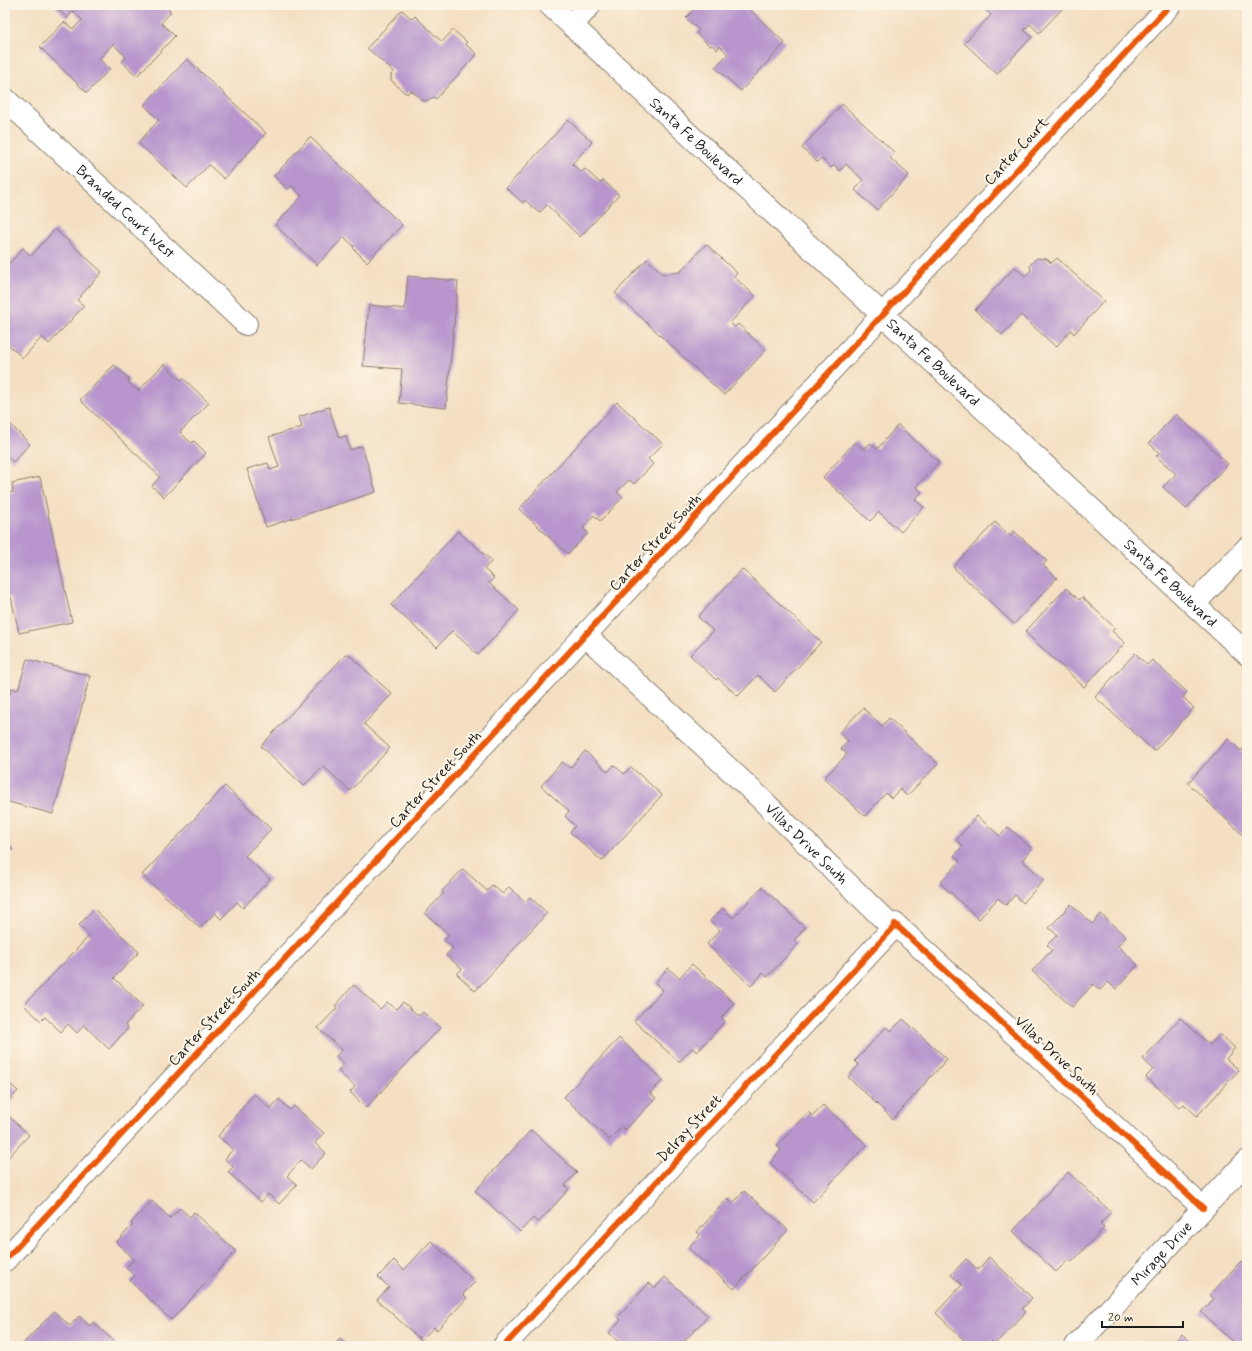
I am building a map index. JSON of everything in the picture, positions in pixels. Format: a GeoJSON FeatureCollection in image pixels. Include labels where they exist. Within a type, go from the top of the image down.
{"type":"FeatureCollection","features":[{"type":"Feature","properties":{"kind":"street","name":"Santa Fe Boulevard"},"geometry":{"type":"LineString","coordinates":[[550,5],[1247,654]]}},
{"type":"Feature","properties":{"kind":"street"},"geometry":{"type":"LineString","coordinates":[[572,25],[590,5]]}},
{"type":"Feature","properties":{"kind":"street","name":"Carter Court"},"geometry":{"type":"LineString","coordinates":[[882,315],[1170,5]]}},
{"type":"Feature","properties":{"kind":"street","name":"Branded Court West"},"geometry":{"type":"LineString","coordinates":[[5,99],[246,324]]}},
{"type":"Feature","properties":{"kind":"street","name":"Carter Street South"},"geometry":{"type":"LineString","coordinates":[[5,1260],[586,636],[882,315]]}},
{"type":"Feature","properties":{"kind":"street"},"geometry":{"type":"LineString","coordinates":[[1194,604],[1247,548]]}},
{"type":"Feature","properties":{"kind":"street","name":"Villas Drive South"},"geometry":{"type":"LineString","coordinates":[[586,636],[758,796],[893,928],[896,924],[1203,1208]]}},
{"type":"Feature","properties":{"kind":"street","name":"Delray Street"},"geometry":{"type":"LineString","coordinates":[[504,1346],[893,928]]}},
{"type":"Feature","properties":{"kind":"street","name":"Mirage Drive"},"geometry":{"type":"LineString","coordinates":[[1076,1346],[1247,1161]]}},
{"type":"Feature","properties":{"kind":"building"},"geometry":{"type":"Polygon","coordinates":[[[54,5],[164,5],[171,12],[161,23],[175,36],[137,76],[122,62],[126,57],[113,44],[99,59],[110,69],[87,93],[40,47],[64,22],[73,29],[82,20],[73,11],[67,18],[54,5]]]}},
{"type":"Feature","properties":{"kind":"building"},"geometry":{"type":"Polygon","coordinates":[[[698,5],[745,5],[785,43],[741,91],[715,67],[728,54],[720,46],[717,50],[712,45],[710,46],[696,33],[699,30],[686,18],[698,5]]]}},
{"type":"Feature","properties":{"kind":"building"},"geometry":{"type":"Polygon","coordinates":[[[1062,5],[1064,7],[1039,33],[1030,24],[1024,30],[1032,37],[997,74],[964,43],[991,15],[982,6],[1062,5]]]}},
{"type":"Feature","properties":{"kind":"building"},"geometry":{"type":"Polygon","coordinates":[[[402,10],[412,19],[415,16],[442,42],[453,30],[467,42],[465,44],[477,54],[436,99],[434,97],[426,101],[422,100],[411,90],[408,93],[405,93],[391,80],[391,75],[394,72],[367,48],[402,10]]]}},
{"type":"Feature","properties":{"kind":"building"},"geometry":{"type":"Polygon","coordinates":[[[187,59],[266,133],[224,179],[209,165],[187,188],[138,143],[159,120],[144,105],[187,59]]]}},
{"type":"Feature","properties":{"kind":"building"},"geometry":{"type":"Polygon","coordinates":[[[842,104],[894,152],[890,158],[909,175],[877,210],[855,190],[863,180],[846,164],[840,171],[834,165],[831,168],[821,158],[817,162],[802,148],[842,104]]]}},
{"type":"Feature","properties":{"kind":"building"},"geometry":{"type":"Polygon","coordinates":[[[568,120],[592,142],[572,164],[581,172],[585,169],[600,183],[603,180],[619,195],[580,237],[547,205],[539,213],[525,200],[523,203],[506,188],[568,120]]]}},
{"type":"Feature","properties":{"kind":"building"},"geometry":{"type":"Polygon","coordinates":[[[310,137],[402,225],[367,262],[353,248],[354,246],[344,237],[317,265],[275,225],[302,196],[292,186],[288,189],[274,176],[310,137]]]}},
{"type":"Feature","properties":{"kind":"building"},"geometry":{"type":"Polygon","coordinates":[[[55,229],[102,272],[77,300],[84,306],[49,344],[42,337],[23,358],[5,342],[5,268],[23,248],[31,256],[55,229]]]}},
{"type":"Feature","properties":{"kind":"building"},"geometry":{"type":"Polygon","coordinates":[[[706,244],[737,273],[734,277],[755,296],[730,323],[735,327],[738,324],[766,350],[724,395],[615,293],[647,259],[663,274],[680,272],[706,244]]]}},
{"type":"Feature","properties":{"kind":"building"},"geometry":{"type":"Polygon","coordinates":[[[1037,258],[1047,259],[1051,263],[1057,258],[1104,301],[1074,334],[1071,330],[1056,347],[1021,315],[1002,335],[975,310],[1015,267],[1025,276],[1031,270],[1030,265],[1037,258]]]}},
{"type":"Feature","properties":{"kind":"building"},"geometry":{"type":"Polygon","coordinates":[[[408,276],[458,281],[446,408],[399,403],[402,369],[363,366],[369,305],[405,309],[408,276]]]}},
{"type":"Feature","properties":{"kind":"building"},"geometry":{"type":"Polygon","coordinates":[[[164,364],[181,380],[183,378],[209,403],[180,432],[191,443],[194,441],[206,453],[164,497],[152,486],[160,477],[80,400],[114,365],[130,380],[128,382],[138,391],[164,364]]]}},
{"type":"Feature","properties":{"kind":"building"},"geometry":{"type":"Polygon","coordinates":[[[617,402],[663,444],[648,459],[653,464],[634,484],[629,480],[617,492],[623,497],[600,521],[594,515],[583,528],[588,533],[568,554],[519,509],[617,402]]]}},
{"type":"Feature","properties":{"kind":"building"},"geometry":{"type":"Polygon","coordinates":[[[329,407],[339,438],[346,436],[350,450],[362,446],[376,492],[266,527],[247,469],[268,463],[270,470],[279,467],[269,437],[302,427],[299,417],[329,407]]]}},
{"type":"Feature","properties":{"kind":"building"},"geometry":{"type":"Polygon","coordinates":[[[1176,414],[1228,464],[1186,509],[1163,487],[1176,474],[1156,456],[1159,453],[1149,443],[1176,414]]]}},
{"type":"Feature","properties":{"kind":"building"},"geometry":{"type":"Polygon","coordinates":[[[5,419],[30,444],[13,462],[6,455],[5,456],[5,419]]]}},
{"type":"Feature","properties":{"kind":"building"},"geometry":{"type":"Polygon","coordinates":[[[898,425],[939,462],[916,487],[922,492],[915,500],[924,507],[901,532],[879,512],[870,521],[823,477],[855,442],[864,450],[870,443],[877,449],[898,425]]]}},
{"type":"Feature","properties":{"kind":"building"},"geometry":{"type":"Polygon","coordinates":[[[40,477],[72,622],[19,633],[11,597],[5,598],[5,494],[13,492],[12,483],[40,477]]]}},
{"type":"Feature","properties":{"kind":"building"},"geometry":{"type":"Polygon","coordinates":[[[995,522],[1010,536],[1014,531],[1047,561],[1043,565],[1057,578],[1014,624],[953,567],[995,522]]]}},
{"type":"Feature","properties":{"kind":"building"},"geometry":{"type":"Polygon","coordinates":[[[458,531],[492,561],[484,569],[494,578],[489,583],[519,610],[478,655],[452,631],[437,647],[391,605],[458,531]]]}},
{"type":"Feature","properties":{"kind":"building"},"geometry":{"type":"Polygon","coordinates":[[[742,569],[821,642],[775,692],[758,675],[738,696],[718,678],[716,680],[690,655],[713,631],[698,617],[742,569]]]}},
{"type":"Feature","properties":{"kind":"building"},"geometry":{"type":"Polygon","coordinates":[[[1066,588],[1079,600],[1082,597],[1115,628],[1112,631],[1125,643],[1084,687],[1025,632],[1066,588]]]}},
{"type":"Feature","properties":{"kind":"building"},"geometry":{"type":"Polygon","coordinates":[[[347,653],[392,694],[364,724],[390,748],[350,791],[323,766],[304,786],[261,746],[347,653]]]}},
{"type":"Feature","properties":{"kind":"building"},"geometry":{"type":"Polygon","coordinates":[[[1135,653],[1147,665],[1152,660],[1187,692],[1183,697],[1194,708],[1154,751],[1095,697],[1135,653]]]}},
{"type":"Feature","properties":{"kind":"building"},"geometry":{"type":"Polygon","coordinates":[[[27,659],[90,676],[53,814],[5,801],[5,694],[10,695],[11,688],[18,690],[27,659]]]}},
{"type":"Feature","properties":{"kind":"building"},"geometry":{"type":"Polygon","coordinates":[[[863,708],[882,726],[889,718],[938,764],[907,796],[900,789],[891,798],[886,793],[865,816],[824,778],[847,754],[841,749],[848,741],[839,733],[863,708]]]}},
{"type":"Feature","properties":{"kind":"building"},"geometry":{"type":"Polygon","coordinates":[[[1228,739],[1241,751],[1245,746],[1247,747],[1247,839],[1188,783],[1228,739]]]}},
{"type":"Feature","properties":{"kind":"building"},"geometry":{"type":"Polygon","coordinates":[[[585,751],[608,772],[614,765],[624,774],[631,767],[662,795],[602,861],[570,832],[575,826],[565,816],[569,811],[541,786],[562,762],[570,768],[585,751]]]}},
{"type":"Feature","properties":{"kind":"building"},"geometry":{"type":"Polygon","coordinates":[[[225,786],[271,829],[245,856],[270,879],[243,908],[237,902],[221,919],[215,913],[200,928],[142,875],[225,786]]]}},
{"type":"Feature","properties":{"kind":"building"},"geometry":{"type":"Polygon","coordinates":[[[977,816],[1000,836],[1008,827],[1032,849],[1022,860],[1044,880],[1023,903],[1015,895],[1006,905],[998,898],[979,919],[940,883],[960,861],[954,856],[963,846],[956,840],[977,816]]]}},
{"type":"Feature","properties":{"kind":"building"},"geometry":{"type":"Polygon","coordinates":[[[5,842],[13,850],[5,858],[5,842]]]}},
{"type":"Feature","properties":{"kind":"building"},"geometry":{"type":"Polygon","coordinates":[[[463,869],[487,891],[492,885],[503,894],[509,887],[525,902],[530,897],[547,913],[475,991],[457,974],[462,969],[446,955],[453,948],[444,940],[449,935],[425,913],[444,893],[442,891],[463,869]]]}},
{"type":"Feature","properties":{"kind":"building"},"geometry":{"type":"Polygon","coordinates":[[[762,887],[805,928],[794,940],[798,944],[767,977],[763,973],[751,986],[707,944],[720,930],[710,921],[723,908],[733,918],[762,887]]]}},
{"type":"Feature","properties":{"kind":"building"},"geometry":{"type":"Polygon","coordinates":[[[1071,904],[1092,924],[1101,914],[1126,937],[1118,946],[1138,965],[1116,989],[1108,982],[1100,990],[1093,984],[1072,1007],[1032,971],[1052,950],[1047,945],[1057,935],[1049,928],[1071,904]]]}},
{"type":"Feature","properties":{"kind":"building"},"geometry":{"type":"Polygon","coordinates":[[[94,909],[139,952],[114,978],[143,1006],[125,1025],[128,1028],[109,1049],[84,1025],[77,1033],[68,1024],[61,1032],[45,1017],[41,1021],[24,1005],[90,935],[79,925],[94,909]]]}},
{"type":"Feature","properties":{"kind":"building"},"geometry":{"type":"Polygon","coordinates":[[[692,964],[734,1003],[721,1018],[725,1021],[697,1052],[692,1048],[679,1062],[634,1021],[663,990],[655,983],[668,968],[679,978],[692,964]]]}},
{"type":"Feature","properties":{"kind":"building"},"geometry":{"type":"Polygon","coordinates":[[[354,985],[380,1009],[387,1002],[396,1009],[403,1002],[419,1016],[423,1012],[440,1028],[366,1108],[350,1092],[355,1087],[338,1071],[344,1064],[336,1056],[342,1050],[318,1028],[337,1008],[335,1006],[354,985]]]}},
{"type":"Feature","properties":{"kind":"building"},"geometry":{"type":"Polygon","coordinates":[[[1180,1018],[1210,1045],[1220,1034],[1235,1048],[1226,1059],[1239,1070],[1197,1116],[1184,1104],[1180,1108],[1146,1077],[1153,1069],[1143,1059],[1180,1018]]]}},
{"type":"Feature","properties":{"kind":"building"},"geometry":{"type":"Polygon","coordinates":[[[903,1019],[947,1059],[893,1119],[848,1077],[859,1065],[855,1061],[886,1027],[891,1031],[903,1019]]]}},
{"type":"Feature","properties":{"kind":"building"},"geometry":{"type":"Polygon","coordinates":[[[619,1038],[663,1080],[650,1093],[656,1098],[625,1130],[622,1127],[609,1140],[564,1097],[619,1038]]]}},
{"type":"Feature","properties":{"kind":"building"},"geometry":{"type":"Polygon","coordinates":[[[5,1080],[18,1091],[5,1105],[5,1080]]]}},
{"type":"Feature","properties":{"kind":"building"},"geometry":{"type":"Polygon","coordinates":[[[254,1094],[270,1109],[279,1099],[290,1110],[294,1106],[324,1133],[315,1143],[326,1153],[311,1169],[301,1160],[287,1176],[297,1185],[279,1204],[268,1194],[261,1202],[228,1172],[233,1167],[225,1159],[233,1149],[218,1136],[254,1094]]]}},
{"type":"Feature","properties":{"kind":"building"},"geometry":{"type":"Polygon","coordinates":[[[823,1105],[867,1145],[813,1202],[770,1163],[781,1150],[777,1146],[808,1112],[813,1116],[823,1105]]]}},
{"type":"Feature","properties":{"kind":"building"},"geometry":{"type":"Polygon","coordinates":[[[5,1113],[29,1135],[5,1161],[5,1113]]]}},
{"type":"Feature","properties":{"kind":"building"},"geometry":{"type":"Polygon","coordinates":[[[531,1130],[577,1172],[565,1185],[569,1189],[538,1223],[533,1218],[520,1232],[475,1191],[531,1130]]]}},
{"type":"Feature","properties":{"kind":"building"},"geometry":{"type":"Polygon","coordinates":[[[1068,1172],[1111,1212],[1100,1224],[1104,1228],[1072,1262],[1069,1259],[1056,1272],[1013,1231],[1068,1172]]]}},
{"type":"Feature","properties":{"kind":"building"},"geometry":{"type":"Polygon","coordinates":[[[744,1191],[788,1230],[734,1289],[688,1248],[700,1235],[697,1232],[728,1198],[733,1203],[744,1191]]]}},
{"type":"Feature","properties":{"kind":"building"},"geometry":{"type":"Polygon","coordinates":[[[152,1201],[170,1218],[180,1208],[190,1217],[194,1212],[236,1251],[171,1320],[130,1281],[135,1276],[126,1268],[134,1259],[116,1242],[133,1225],[131,1223],[152,1201]]]}},
{"type":"Feature","properties":{"kind":"building"},"geometry":{"type":"Polygon","coordinates":[[[431,1241],[475,1282],[463,1294],[467,1298],[437,1330],[434,1327],[421,1340],[377,1300],[389,1287],[378,1277],[394,1260],[404,1270],[431,1241]]]}},
{"type":"Feature","properties":{"kind":"building"},"geometry":{"type":"Polygon","coordinates":[[[989,1257],[1032,1298],[1022,1309],[1026,1312],[995,1344],[992,1341],[987,1346],[970,1346],[936,1313],[962,1285],[951,1275],[966,1259],[978,1270],[989,1257]]]}},
{"type":"Feature","properties":{"kind":"building"},"geometry":{"type":"Polygon","coordinates":[[[1241,1261],[1246,1265],[1247,1263],[1247,1346],[1237,1346],[1201,1312],[1214,1299],[1210,1295],[1241,1261]]]}},
{"type":"Feature","properties":{"kind":"building"},"geometry":{"type":"Polygon","coordinates":[[[665,1277],[708,1316],[680,1346],[623,1346],[609,1333],[621,1320],[618,1317],[649,1283],[655,1288],[665,1277]]]}},
{"type":"Feature","properties":{"kind":"building"},"geometry":{"type":"Polygon","coordinates":[[[54,1311],[70,1326],[79,1316],[90,1326],[93,1322],[119,1346],[21,1346],[54,1311]]]}},
{"type":"Feature","properties":{"kind":"building"},"geometry":{"type":"Polygon","coordinates":[[[1182,1334],[1195,1346],[1171,1346],[1182,1334]]]}},
{"type":"Feature","properties":{"kind":"building"},"geometry":{"type":"Polygon","coordinates":[[[340,1339],[348,1346],[333,1346],[340,1339]]]}},
{"type":"Feature","properties":{"kind":"building"},"geometry":{"type":"Polygon","coordinates":[[[1165,1341],[1170,1346],[1160,1346],[1165,1341]]]}},
{"type":"Feature","properties":{"kind":"cycle path"},"geometry":{"type":"LineString","coordinates":[[5,1260],[1170,5]]}},
{"type":"Feature","properties":{"kind":"cycle path"},"geometry":{"type":"LineString","coordinates":[[504,1346],[893,928],[895,924],[1203,1208]]}}]}
